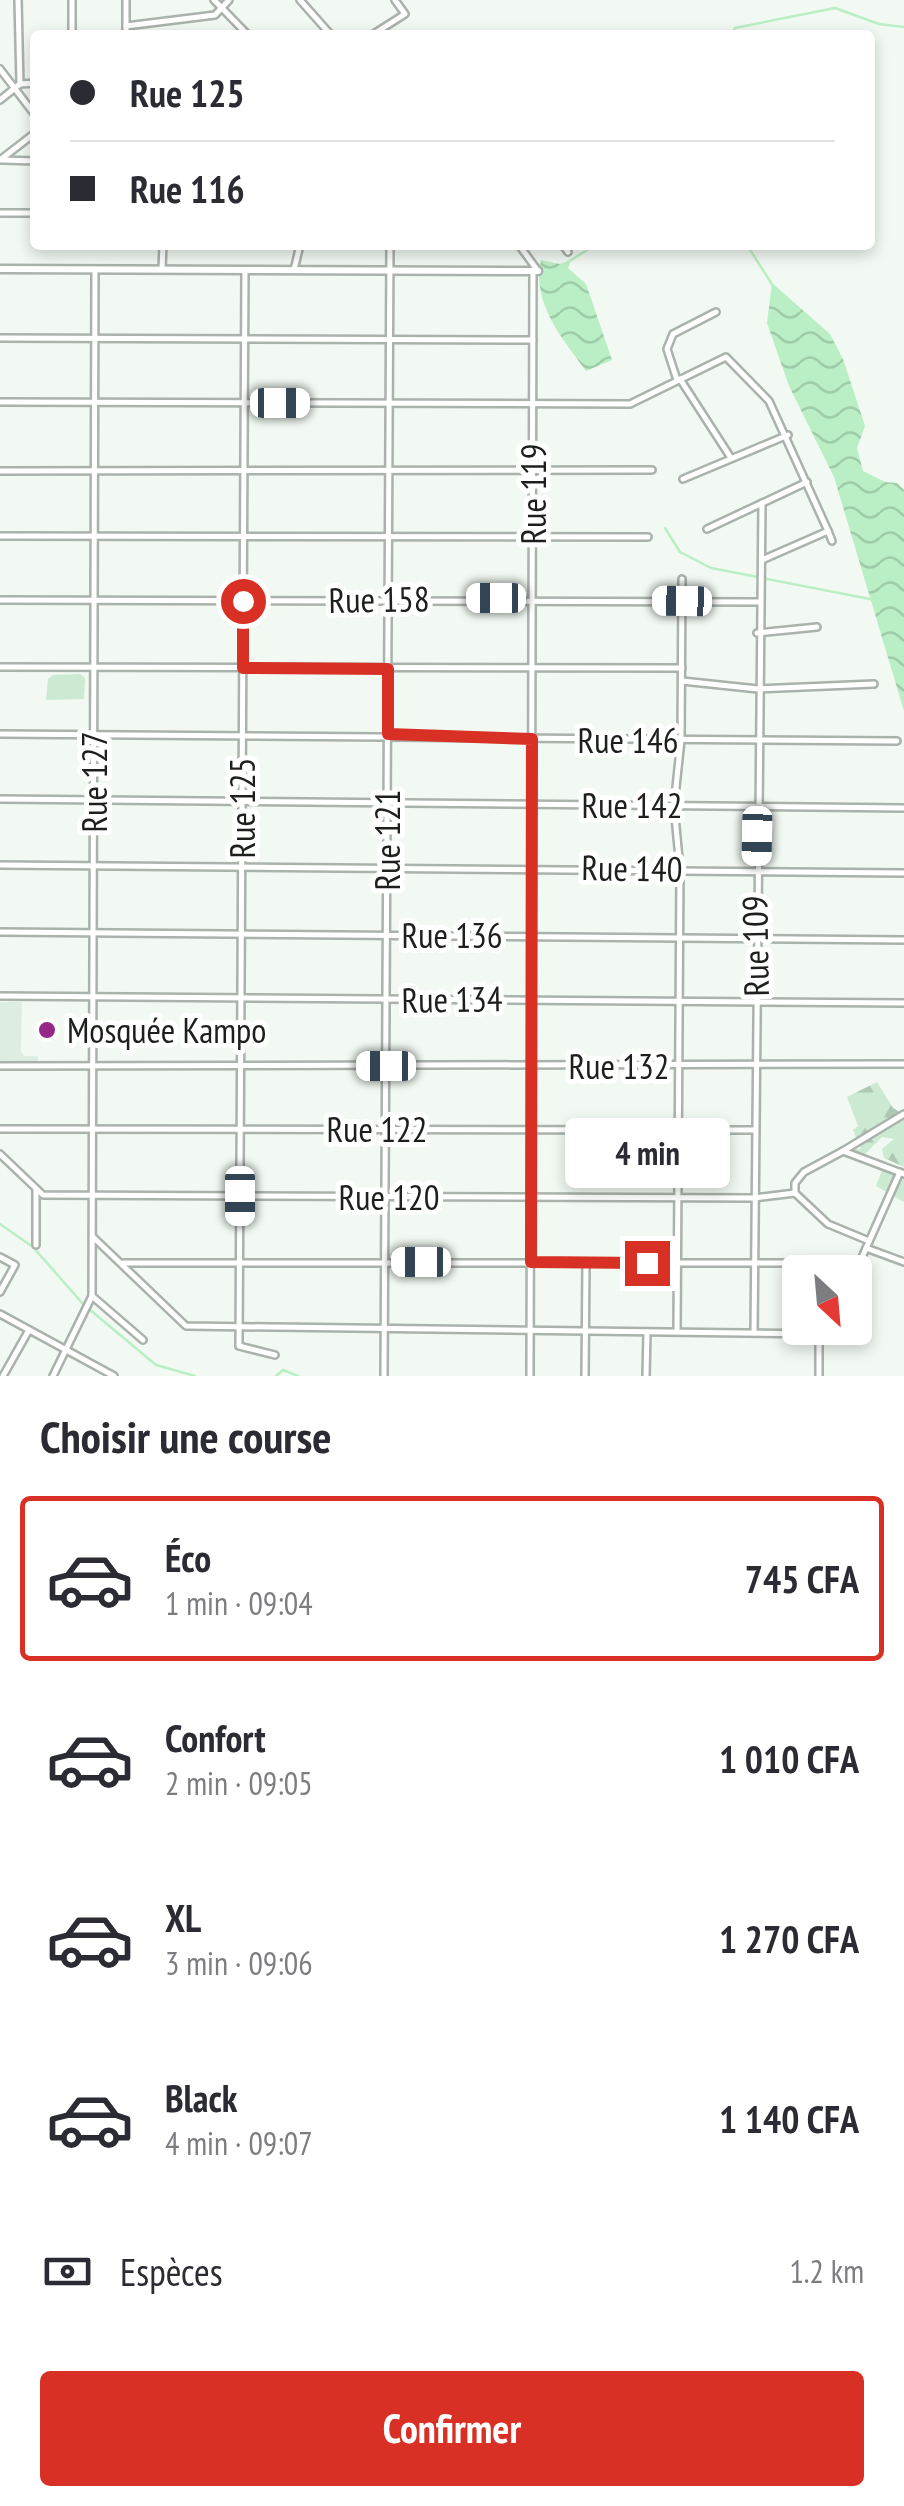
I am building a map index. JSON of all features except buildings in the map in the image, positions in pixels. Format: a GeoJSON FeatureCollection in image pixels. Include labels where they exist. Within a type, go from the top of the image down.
{"type":"FeatureCollection","features":[{"type":"Feature","properties":{"kind":"street"},"geometry":{"type":"LineString","coordinates":[[17,86],[18,0]]}},
{"type":"Feature","properties":{"kind":"street"},"geometry":{"type":"LineString","coordinates":[[72,0],[72,30]]}},
{"type":"Feature","properties":{"kind":"street"},"geometry":{"type":"LineString","coordinates":[[126,0],[126,30]]}},
{"type":"Feature","properties":{"kind":"street"},"geometry":{"type":"LineString","coordinates":[[214,0],[243,30]]}},
{"type":"Feature","properties":{"kind":"street"},"geometry":{"type":"LineString","coordinates":[[126,26],[215,15],[230,0]]}},
{"type":"Feature","properties":{"kind":"street"},"geometry":{"type":"LineString","coordinates":[[300,0],[327,30]]}},
{"type":"Feature","properties":{"kind":"street"},"geometry":{"type":"LineString","coordinates":[[380,30],[405,14],[394,0]]}},
{"type":"Feature","properties":{"kind":"street"},"geometry":{"type":"LineString","coordinates":[[0,69],[17,86],[30,108]]}},
{"type":"Feature","properties":{"kind":"street"},"geometry":{"type":"LineString","coordinates":[[0,100],[17,86],[30,84]]}},
{"type":"Feature","properties":{"kind":"street"},"geometry":{"type":"LineString","coordinates":[[30,138],[0,160],[30,160]]}},
{"type":"Feature","properties":{"kind":"street"},"geometry":{"type":"LineString","coordinates":[[0,214],[30,214]]}},
{"type":"Feature","properties":{"kind":"street"},"geometry":{"type":"LineString","coordinates":[[162,250],[162,270]]}},
{"type":"Feature","properties":{"kind":"street"},"geometry":{"type":"LineString","coordinates":[[294,270],[299,250]]}},
{"type":"Feature","properties":{"kind":"street","name":"Rue 121"},"geometry":{"type":"LineString","coordinates":[[384,1376],[390,250]]}},
{"type":"Feature","properties":{"kind":"street"},"geometry":{"type":"LineString","coordinates":[[522,250],[535,271]]}},
{"type":"Feature","properties":{"kind":"street"},"geometry":{"type":"LineString","coordinates":[[0,268],[535,271]]}},
{"type":"Feature","properties":{"kind":"street","name":"Rue 127"},"geometry":{"type":"LineString","coordinates":[[52,1376],[91,1299],[95,269]]}},
{"type":"Feature","properties":{"kind":"street","name":"Rue 125"},"geometry":{"type":"LineString","coordinates":[[244,270],[240,1346],[276,1355]]}},
{"type":"Feature","properties":{"kind":"street","name":"Rue 119"},"geometry":{"type":"LineString","coordinates":[[530,1376],[535,271]]}},
{"type":"Feature","properties":{"kind":"street"},"geometry":{"type":"LineString","coordinates":[[716,312],[673,334],[668,349],[679,380],[731,458]]}},
{"type":"Feature","properties":{"kind":"street"},"geometry":{"type":"LineString","coordinates":[[0,338],[533,340]]}},
{"type":"Feature","properties":{"kind":"street"},"geometry":{"type":"LineString","coordinates":[[0,402],[630,404],[720,358],[732,359],[763,392],[788,435],[832,541]]}},
{"type":"Feature","properties":{"kind":"street"},"geometry":{"type":"LineString","coordinates":[[683,478],[788,435]]}},
{"type":"Feature","properties":{"kind":"street"},"geometry":{"type":"LineString","coordinates":[[0,471],[652,470]]}},
{"type":"Feature","properties":{"kind":"street"},"geometry":{"type":"LineString","coordinates":[[707,529],[807,482]]}},
{"type":"Feature","properties":{"kind":"street","name":"Rue 109"},"geometry":{"type":"LineString","coordinates":[[754,1333],[754,939],[762,503]]}},
{"type":"Feature","properties":{"kind":"street"},"geometry":{"type":"LineString","coordinates":[[762,560],[828,531]]}},
{"type":"Feature","properties":{"kind":"street"},"geometry":{"type":"LineString","coordinates":[[0,536],[648,537]]}},
{"type":"Feature","properties":{"kind":"street"},"geometry":{"type":"LineString","coordinates":[[677,1332],[680,869],[674,806],[681,740],[682,580]]}},
{"type":"Feature","properties":{"kind":"street","name":"Rue 158"},"geometry":{"type":"LineString","coordinates":[[0,600],[759,598]]}},
{"type":"Feature","properties":{"kind":"street"},"geometry":{"type":"LineString","coordinates":[[757,633],[817,627]]}},
{"type":"Feature","properties":{"kind":"street"},"geometry":{"type":"LineString","coordinates":[[0,667],[682,668]]}},
{"type":"Feature","properties":{"kind":"street"},"geometry":{"type":"LineString","coordinates":[[682,681],[758,689],[874,684]]}},
{"type":"Feature","properties":{"kind":"street","name":"Rue 146"},"geometry":{"type":"LineString","coordinates":[[0,734],[388,734],[532,739],[897,741]]}},
{"type":"Feature","properties":{"kind":"street","name":"Rue 142"},"geometry":{"type":"LineString","coordinates":[[0,799],[904,808]]}},
{"type":"Feature","properties":{"kind":"street","name":"Rue 140"},"geometry":{"type":"LineString","coordinates":[[0,864],[904,874]]}},
{"type":"Feature","properties":{"kind":"street","name":"Rue 136"},"geometry":{"type":"LineString","coordinates":[[0,932],[904,940]]}},
{"type":"Feature","properties":{"kind":"street","name":"Rue 134"},"geometry":{"type":"LineString","coordinates":[[0,996],[904,1004]]}},
{"type":"Feature","properties":{"kind":"street","name":"Rue 132"},"geometry":{"type":"LineString","coordinates":[[0,1066],[904,1064]]}},
{"type":"Feature","properties":{"kind":"street"},"geometry":{"type":"LineString","coordinates":[[904,1114],[804,1172],[795,1183],[795,1193],[828,1224],[904,1262]]}},
{"type":"Feature","properties":{"kind":"street","name":"Rue 122"},"geometry":{"type":"LineString","coordinates":[[0,1129],[754,1130]]}},
{"type":"Feature","properties":{"kind":"street"},"geometry":{"type":"LineString","coordinates":[[843,1151],[902,1173],[863,1255]]}},
{"type":"Feature","properties":{"kind":"street"},"geometry":{"type":"LineString","coordinates":[[0,1154],[36,1188],[36,1245]]}},
{"type":"Feature","properties":{"kind":"street","name":"Rue 120"},"geometry":{"type":"LineString","coordinates":[[36,1188],[43,1195],[93,1196],[754,1198],[795,1193]]}},
{"type":"Feature","properties":{"kind":"street"},"geometry":{"type":"LineString","coordinates":[[93,1237],[186,1326],[819,1334],[819,1376]]}},
{"type":"Feature","properties":{"kind":"street"},"geometry":{"type":"LineString","coordinates":[[0,1257],[15,1265],[0,1292]]}},
{"type":"Feature","properties":{"kind":"street"},"geometry":{"type":"LineString","coordinates":[[120,1263],[782,1262]]}},
{"type":"Feature","properties":{"kind":"street"},"geometry":{"type":"LineString","coordinates":[[585,1376],[586,1263]]}},
{"type":"Feature","properties":{"kind":"street"},"geometry":{"type":"LineString","coordinates":[[91,1299],[144,1340]]}},
{"type":"Feature","properties":{"kind":"street"},"geometry":{"type":"LineString","coordinates":[[0,1314],[102,1373],[114,1376]]}},
{"type":"Feature","properties":{"kind":"street"},"geometry":{"type":"LineString","coordinates":[[3,1376],[29,1330]]}},
{"type":"Feature","properties":{"kind":"street"},"geometry":{"type":"LineString","coordinates":[[646,1376],[647,1332]]}},
{"type":"Feature","properties":{"kind":"shaded area"},"geometry":{"type":"Polygon","coordinates":[[[0,1002],[22,1002],[21,1051],[24,1056],[38,1056],[38,1062],[0,1062],[0,1002]]]}},
{"type":"Feature","properties":{"kind":"green space"},"geometry":{"type":"Polygon","coordinates":[[[80,674],[85,678],[84,699],[46,700],[48,679],[53,675],[80,674]]]}},
{"type":"Feature","properties":{"kind":"green space"},"geometry":{"type":"Polygon","coordinates":[[[877,1082],[893,1108],[904,1114],[904,1167],[884,1158],[882,1149],[894,1139],[882,1137],[861,1158],[842,1149],[861,1149],[853,1130],[858,1126],[847,1097],[877,1082]]]}},
{"type":"Feature","properties":{"kind":"green space"},"geometry":{"type":"Polygon","coordinates":[[[883,1168],[904,1179],[904,1202],[876,1186],[883,1168]]]}},
{"type":"Feature","properties":{"kind":"water"},"geometry":{"type":"Polygon","coordinates":[[[541,260],[560,264],[571,260],[568,268],[586,284],[612,360],[586,371],[568,346],[545,306],[539,276],[541,260]]]}},
{"type":"Feature","properties":{"kind":"water"},"geometry":{"type":"Polygon","coordinates":[[[772,283],[830,334],[843,359],[865,426],[857,448],[863,471],[885,482],[897,483],[904,490],[904,711],[834,477],[789,386],[767,323],[772,283]]]}},
{"type":"Feature","properties":{"kind":"waterway"},"geometry":{"type":"LineString","coordinates":[[734,30],[835,8],[879,24],[904,27]]}},
{"type":"Feature","properties":{"kind":"waterway"},"geometry":{"type":"LineString","coordinates":[[568,262],[587,250]]}},
{"type":"Feature","properties":{"kind":"waterway"},"geometry":{"type":"LineString","coordinates":[[750,250],[773,286]]}},
{"type":"Feature","properties":{"kind":"waterway"},"geometry":{"type":"LineString","coordinates":[[665,528],[680,552],[711,568],[875,600]]}},
{"type":"Feature","properties":{"kind":"waterway"},"geometry":{"type":"LineString","coordinates":[[0,1224],[33,1247],[83,1304],[156,1365],[195,1376]]}},
{"type":"Feature","properties":{"kind":"waterway"},"geometry":{"type":"LineString","coordinates":[[276,1376],[283,1370],[298,1376]]}},
{"type":"Feature","properties":{"kind":"place","name":"Mosquée Kampo"},"geometry":{"type":"Point","coordinates":[47,1030]}},
{"type":"Feature","properties":{"kind":"route"},"geometry":{"type":"LineString","coordinates":[[243,601],[243,668],[388,669],[388,734],[532,739],[531,1262],[647,1263]]}}]}
